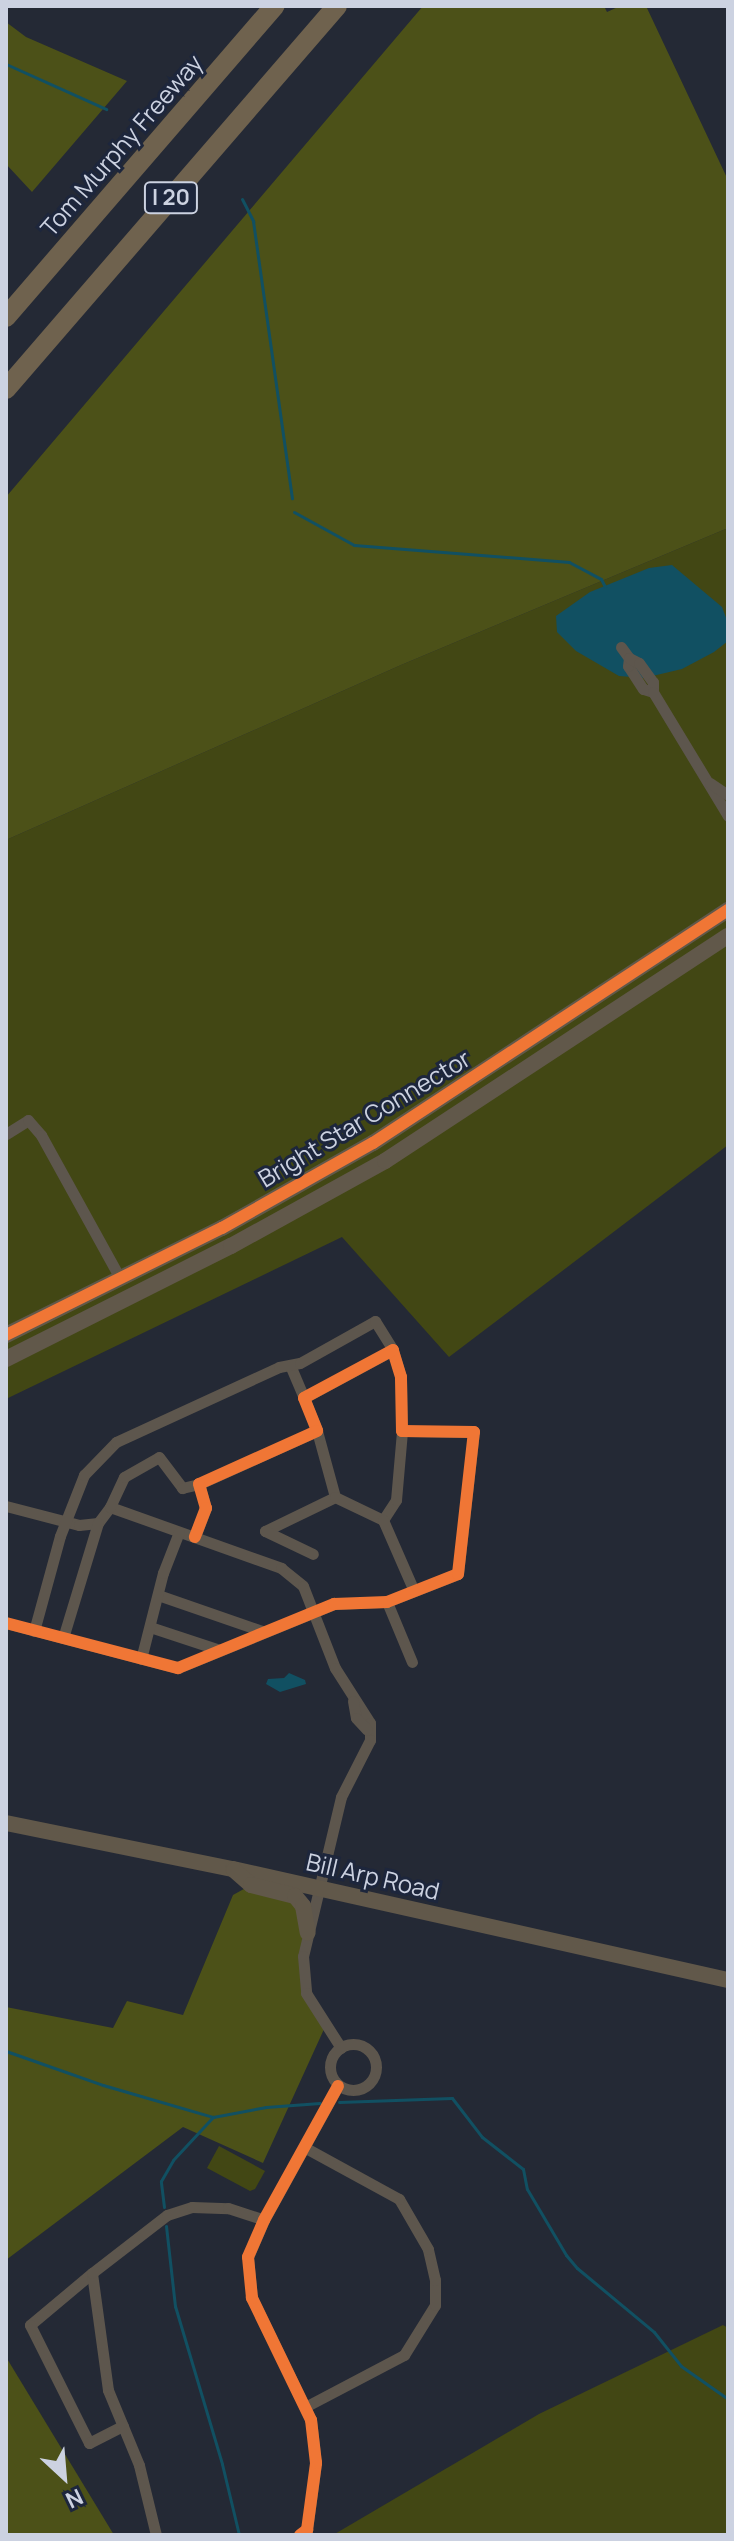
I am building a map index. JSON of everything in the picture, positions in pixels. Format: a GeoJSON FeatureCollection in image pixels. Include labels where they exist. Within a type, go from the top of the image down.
{"type":"FeatureCollection","features":[{"type":"Feature","properties":{"kind":"highway","name":"Tom Murphy Freeway"},"geometry":{"type":"LineString","coordinates":[[6,317],[274,6]]}},
{"type":"Feature","properties":{"kind":"highway","name":"I 20"},"geometry":{"type":"LineString","coordinates":[[6,389],[337,6]]}},
{"type":"Feature","properties":{"kind":"street"},"geometry":{"type":"LineString","coordinates":[[621,647],[629,658],[639,663],[653,682],[653,692],[728,816]]}},
{"type":"Feature","properties":{"kind":"street"},"geometry":{"type":"LineString","coordinates":[[710,783],[728,795]]}},
{"type":"Feature","properties":{"kind":"street","name":"Bright Star Connector"},"geometry":{"type":"LineString","coordinates":[[6,1335],[222,1228],[373,1143],[728,910]]}},
{"type":"Feature","properties":{"kind":"street","name":"Bright Star Connector"},"geometry":{"type":"LineString","coordinates":[[6,1359],[231,1246],[385,1161],[728,936]]}},
{"type":"Feature","properties":{"kind":"street"},"geometry":{"type":"LineString","coordinates":[[6,1134],[28,1120],[41,1135],[120,1278]]}},
{"type":"Feature","properties":{"kind":"street"},"geometry":{"type":"LineString","coordinates":[[34,1631],[66,1522],[84,1475],[116,1442],[300,1363],[375,1321],[393,1350],[401,1377],[402,1431],[396,1500],[383,1520]]}},
{"type":"Feature","properties":{"kind":"street"},"geometry":{"type":"LineString","coordinates":[[304,1398],[393,1350]]}},
{"type":"Feature","properties":{"kind":"street"},"geometry":{"type":"LineString","coordinates":[[290,1365],[317,1431],[335,1497],[383,1520],[414,1591]]}},
{"type":"Feature","properties":{"kind":"street"},"geometry":{"type":"LineString","coordinates":[[63,1638],[98,1523],[110,1507],[124,1477],[159,1457],[182,1488],[199,1484],[317,1431]]}},
{"type":"Feature","properties":{"kind":"street"},"geometry":{"type":"LineString","coordinates":[[6,1623],[178,1668],[217,1649],[334,1604],[387,1602],[458,1574],[474,1432],[402,1431]]}},
{"type":"Feature","properties":{"kind":"street"},"geometry":{"type":"LineString","coordinates":[[195,1537],[206,1508],[199,1484]]}},
{"type":"Feature","properties":{"kind":"street"},"geometry":{"type":"LineString","coordinates":[[313,1554],[265,1531],[335,1497]]}},
{"type":"Feature","properties":{"kind":"street"},"geometry":{"type":"LineString","coordinates":[[6,1506],[79,1525],[98,1523]]}},
{"type":"Feature","properties":{"kind":"street"},"geometry":{"type":"LineString","coordinates":[[110,1507],[281,1568],[303,1586],[335,1668],[353,1701],[356,1718],[367,1730],[370,1740],[341,1797],[303,1956],[306,1993],[341,2048]]}},
{"type":"Feature","properties":{"kind":"street"},"geometry":{"type":"LineString","coordinates":[[141,1659],[179,1532]]}},
{"type":"Feature","properties":{"kind":"street"},"geometry":{"type":"LineString","coordinates":[[158,1595],[262,1631]]}},
{"type":"Feature","properties":{"kind":"street"},"geometry":{"type":"LineString","coordinates":[[387,1602],[412,1662]]}},
{"type":"Feature","properties":{"kind":"street"},"geometry":{"type":"LineString","coordinates":[[150,1627],[217,1649]]}},
{"type":"Feature","properties":{"kind":"street","name":"Bill Arp Road"},"geometry":{"type":"LineString","coordinates":[[6,1823],[233,1869],[728,1980]]}},
{"type":"Feature","properties":{"kind":"street"},"geometry":{"type":"LineString","coordinates":[[233,1869],[251,1885],[295,1896],[303,1906],[308,1933]]}},
{"type":"Feature","properties":{"kind":"street"},"geometry":{"type":"LineString","coordinates":[[360,2044],[377,2063],[370,2083],[347,2090],[338,2086],[330,2069],[332,2058],[341,2048],[360,2044]]}},
{"type":"Feature","properties":{"kind":"street"},"geometry":{"type":"LineString","coordinates":[[300,2535],[307,2530],[316,2463],[311,2420],[252,2298],[248,2257],[264,2220],[338,2086]]}},
{"type":"Feature","properties":{"kind":"street"},"geometry":{"type":"LineString","coordinates":[[305,2407],[404,2355],[435,2305],[435,2280],[428,2249],[399,2199],[368,2179],[306,2148]]}},
{"type":"Feature","properties":{"kind":"street"},"geometry":{"type":"LineString","coordinates":[[123,2426],[89,2443],[30,2325],[167,2215],[192,2207],[228,2208],[264,2220]]}},
{"type":"Feature","properties":{"kind":"street"},"geometry":{"type":"LineString","coordinates":[[92,2273],[108,2390],[139,2465],[156,2535]]}},
{"type":"Feature","properties":{"kind":"green space"},"geometry":{"type":"Polygon","coordinates":[[[423,6],[604,6],[607,12],[620,6],[646,6],[728,180],[728,528],[401,665],[6,840],[6,497],[423,6]]]}},
{"type":"Feature","properties":{"kind":"green space"},"geometry":{"type":"Polygon","coordinates":[[[6,22],[26,37],[127,81],[32,192],[6,164],[6,22]]]}},
{"type":"Feature","properties":{"kind":"green space"},"geometry":{"type":"Polygon","coordinates":[[[728,528],[728,1145],[449,1357],[342,1237],[6,1399],[6,840],[401,665],[728,528]]]}},
{"type":"Feature","properties":{"kind":"green space"},"geometry":{"type":"Polygon","coordinates":[[[251,1885],[303,1906],[306,1993],[325,2027],[263,2163],[183,2127],[6,2260],[6,2007],[113,2028],[127,2001],[183,2015],[233,1895],[251,1885]]]}},
{"type":"Feature","properties":{"kind":"green space"},"geometry":{"type":"Polygon","coordinates":[[[219,2146],[265,2171],[255,2189],[250,2191],[207,2168],[219,2146]]]}},
{"type":"Feature","properties":{"kind":"green space"},"geometry":{"type":"Polygon","coordinates":[[[723,2325],[728,2328],[728,2535],[333,2535],[539,2414],[723,2325]]]}},
{"type":"Feature","properties":{"kind":"green space"},"geometry":{"type":"Polygon","coordinates":[[[6,2357],[114,2535],[6,2535],[6,2357]]]}},
{"type":"Feature","properties":{"kind":"water"},"geometry":{"type":"Polygon","coordinates":[[[672,565],[722,607],[728,623],[728,641],[714,652],[682,669],[644,678],[619,676],[576,651],[557,632],[556,616],[590,592],[649,568],[672,565]]]}},
{"type":"Feature","properties":{"kind":"water"},"geometry":{"type":"Polygon","coordinates":[[[289,1673],[305,1680],[306,1684],[280,1692],[266,1684],[268,1679],[284,1678],[289,1673]]]}},
{"type":"Feature","properties":{"kind":"waterway"},"geometry":{"type":"LineString","coordinates":[[6,64],[106,109]]}},
{"type":"Feature","properties":{"kind":"waterway"},"geometry":{"type":"LineString","coordinates":[[242,199],[253,221],[292,498]]}},
{"type":"Feature","properties":{"kind":"waterway"},"geometry":{"type":"LineString","coordinates":[[294,512],[354,545],[569,562],[601,579],[605,587]]}},
{"type":"Feature","properties":{"kind":"waterway"},"geometry":{"type":"LineString","coordinates":[[6,2051],[103,2085],[213,2117],[266,2107],[320,2103]]}},
{"type":"Feature","properties":{"kind":"waterway"},"geometry":{"type":"LineString","coordinates":[[339,2102],[452,2098],[482,2137],[523,2169],[527,2189],[577,2268],[654,2332],[681,2366],[728,2399]]}},
{"type":"Feature","properties":{"kind":"waterway"},"geometry":{"type":"LineString","coordinates":[[164,2207],[161,2181],[173,2160],[213,2117]]}},
{"type":"Feature","properties":{"kind":"waterway"},"geometry":{"type":"LineString","coordinates":[[166,2226],[175,2306],[222,2464],[239,2535]]}},
{"type":"Feature","properties":{"kind":"cycle path"},"geometry":{"type":"LineString","coordinates":[[6,1335],[222,1228],[373,1143],[728,910]]}},
{"type":"Feature","properties":{"kind":"cycle path"},"geometry":{"type":"LineString","coordinates":[[6,1623],[178,1668],[334,1604],[387,1602],[458,1574],[474,1432],[402,1431],[401,1377],[393,1350],[304,1398],[317,1431],[199,1484],[206,1508],[195,1537]]}},
{"type":"Feature","properties":{"kind":"cycle path"},"geometry":{"type":"LineString","coordinates":[[300,2535],[307,2530],[316,2463],[311,2420],[252,2298],[248,2257],[264,2220],[338,2086]]}}]}
